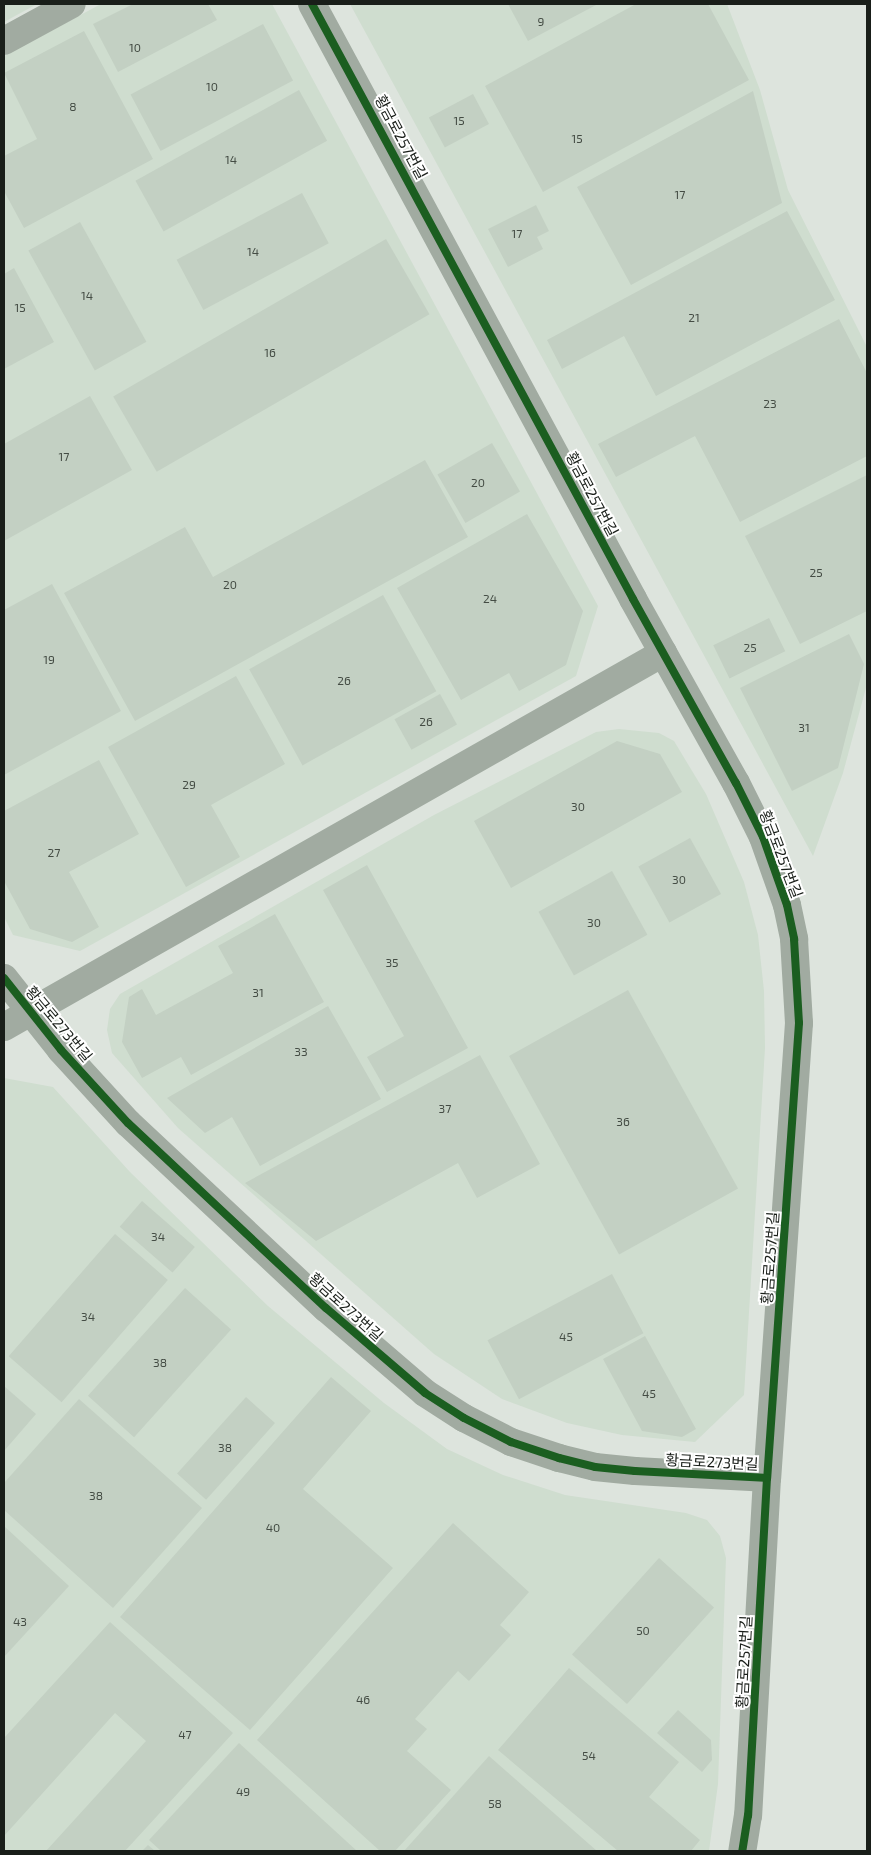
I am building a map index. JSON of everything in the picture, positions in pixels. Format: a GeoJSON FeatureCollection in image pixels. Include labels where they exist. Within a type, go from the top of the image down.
{"type":"FeatureCollection","features":[{"type":"Feature","properties":{"kind":"street"},"geometry":{"type":"LineString","coordinates":[[4,41],[69,4]]}},
{"type":"Feature","properties":{"kind":"street","name":"황금로257번길"},"geometry":{"type":"LineString","coordinates":[[312,4],[663,653],[736,782],[763,837],[777,873],[794,939],[799,1023],[767,1478],[749,1805],[742,1851]]}},
{"type":"Feature","properties":{"kind":"street"},"geometry":{"type":"LineString","coordinates":[[4,1027],[29,1011],[663,653]]}},
{"type":"Feature","properties":{"kind":"street","name":"황금로273번길"},"geometry":{"type":"LineString","coordinates":[[4,978],[29,1011],[128,1123],[222,1214],[374,1352],[425,1392],[464,1418],[511,1442],[595,1467],[767,1478]]}},
{"type":"Feature","properties":{"kind":"shaded area"},"geometry":{"type":"Polygon","coordinates":[[[4,4],[37,4],[4,22],[4,4]]]}},
{"type":"Feature","properties":{"kind":"shaded area"},"geometry":{"type":"Polygon","coordinates":[[[101,4],[272,4],[598,606],[576,676],[80,951],[13,935],[4,917],[4,56],[101,4]]]}},
{"type":"Feature","properties":{"kind":"shaded area"},"geometry":{"type":"Polygon","coordinates":[[[350,4],[727,4],[760,90],[788,190],[867,347],[867,684],[843,773],[813,856],[350,4]]]}},
{"type":"Feature","properties":{"kind":"shaded area"},"geometry":{"type":"Polygon","coordinates":[[[619,729],[659,733],[674,741],[706,794],[744,882],[758,935],[764,991],[765,1048],[744,1395],[695,1442],[622,1435],[567,1423],[502,1399],[434,1354],[178,1128],[112,1053],[107,1030],[110,1009],[120,994],[434,815],[596,732],[619,729]]]}},
{"type":"Feature","properties":{"kind":"shaded area"},"geometry":{"type":"Polygon","coordinates":[[[4,1078],[53,1087],[130,1172],[268,1306],[384,1403],[447,1449],[503,1475],[565,1495],[686,1513],[707,1520],[720,1536],[726,1558],[718,1784],[709,1851],[4,1851],[4,1078]]]}},
{"type":"Feature","properties":{"kind":"building"},"geometry":{"type":"Polygon","coordinates":[[[133,4],[208,4],[217,20],[118,72],[93,24],[133,4]]]}},
{"type":"Feature","properties":{"kind":"building"},"geometry":{"type":"Polygon","coordinates":[[[508,4],[598,4],[528,41],[508,4]]]}},
{"type":"Feature","properties":{"kind":"building"},"geometry":{"type":"Polygon","coordinates":[[[636,4],[708,4],[749,80],[543,192],[485,86],[636,4]]]}},
{"type":"Feature","properties":{"kind":"building"},"geometry":{"type":"Polygon","coordinates":[[[263,24],[293,81],[161,151],[131,94],[263,24]]]}},
{"type":"Feature","properties":{"kind":"building"},"geometry":{"type":"Polygon","coordinates":[[[84,31],[153,159],[24,228],[4,191],[4,156],[37,139],[4,73],[84,31]]]}},
{"type":"Feature","properties":{"kind":"building"},"geometry":{"type":"Polygon","coordinates":[[[299,90],[327,141],[164,231],[135,181],[299,90]]]}},
{"type":"Feature","properties":{"kind":"building"},"geometry":{"type":"Polygon","coordinates":[[[753,91],[782,203],[631,285],[577,187],[753,91]]]}},
{"type":"Feature","properties":{"kind":"building"},"geometry":{"type":"Polygon","coordinates":[[[473,94],[489,124],[445,147],[429,117],[473,94]]]}},
{"type":"Feature","properties":{"kind":"building"},"geometry":{"type":"Polygon","coordinates":[[[302,193],[329,243],[203,310],[177,260],[302,193]]]}},
{"type":"Feature","properties":{"kind":"building"},"geometry":{"type":"Polygon","coordinates":[[[536,205],[549,231],[537,237],[543,249],[508,267],[488,229],[536,205]]]}},
{"type":"Feature","properties":{"kind":"building"},"geometry":{"type":"Polygon","coordinates":[[[787,211],[835,300],[656,396],[624,336],[562,369],[547,340],[787,211]]]}},
{"type":"Feature","properties":{"kind":"building"},"geometry":{"type":"Polygon","coordinates":[[[80,222],[146,342],[95,370],[28,251],[80,222]]]}},
{"type":"Feature","properties":{"kind":"building"},"geometry":{"type":"Polygon","coordinates":[[[386,239],[430,314],[157,472],[113,396],[386,239]]]}},
{"type":"Feature","properties":{"kind":"building"},"geometry":{"type":"Polygon","coordinates":[[[14,268],[54,342],[4,369],[4,274],[14,268]]]}},
{"type":"Feature","properties":{"kind":"building"},"geometry":{"type":"Polygon","coordinates":[[[839,319],[867,373],[867,456],[740,522],[695,436],[616,477],[598,444],[839,319]]]}},
{"type":"Feature","properties":{"kind":"building"},"geometry":{"type":"Polygon","coordinates":[[[90,396],[132,470],[4,541],[4,444],[90,396]]]}},
{"type":"Feature","properties":{"kind":"building"},"geometry":{"type":"Polygon","coordinates":[[[492,443],[520,491],[465,523],[437,474],[492,443]]]}},
{"type":"Feature","properties":{"kind":"building"},"geometry":{"type":"Polygon","coordinates":[[[425,460],[468,537],[135,721],[64,593],[185,527],[213,577],[425,460]]]}},
{"type":"Feature","properties":{"kind":"building"},"geometry":{"type":"Polygon","coordinates":[[[867,475],[867,611],[800,644],[745,536],[867,475]]]}},
{"type":"Feature","properties":{"kind":"building"},"geometry":{"type":"Polygon","coordinates":[[[527,514],[583,611],[566,665],[519,691],[509,673],[461,700],[397,588],[527,514]]]}},
{"type":"Feature","properties":{"kind":"building"},"geometry":{"type":"Polygon","coordinates":[[[52,584],[121,711],[4,775],[4,610],[52,584]]]}},
{"type":"Feature","properties":{"kind":"building"},"geometry":{"type":"Polygon","coordinates":[[[383,595],[436,691],[303,765],[249,669],[383,595]]]}},
{"type":"Feature","properties":{"kind":"building"},"geometry":{"type":"Polygon","coordinates":[[[769,618],[785,651],[729,678],[713,645],[769,618]]]}},
{"type":"Feature","properties":{"kind":"building"},"geometry":{"type":"Polygon","coordinates":[[[849,634],[864,664],[838,768],[792,791],[740,688],[849,634]]]}},
{"type":"Feature","properties":{"kind":"building"},"geometry":{"type":"Polygon","coordinates":[[[236,676],[285,764],[211,805],[240,857],[186,887],[108,747],[236,676]]]}},
{"type":"Feature","properties":{"kind":"building"},"geometry":{"type":"Polygon","coordinates":[[[440,694],[457,725],[411,750],[395,719],[440,694]]]}},
{"type":"Feature","properties":{"kind":"building"},"geometry":{"type":"Polygon","coordinates":[[[617,741],[660,754],[682,792],[511,888],[474,821],[617,741]]]}},
{"type":"Feature","properties":{"kind":"building"},"geometry":{"type":"Polygon","coordinates":[[[99,760],[139,834],[69,872],[99,927],[72,942],[30,929],[4,881],[4,811],[99,760]]]}},
{"type":"Feature","properties":{"kind":"building"},"geometry":{"type":"Polygon","coordinates":[[[690,838],[721,894],[669,923],[638,867],[690,838]]]}},
{"type":"Feature","properties":{"kind":"building"},"geometry":{"type":"Polygon","coordinates":[[[367,865],[468,1048],[387,1092],[367,1057],[404,1036],[323,890],[367,865]]]}},
{"type":"Feature","properties":{"kind":"building"},"geometry":{"type":"Polygon","coordinates":[[[612,871],[647,935],[574,976],[539,912],[612,871]]]}},
{"type":"Feature","properties":{"kind":"building"},"geometry":{"type":"Polygon","coordinates":[[[275,914],[324,1002],[191,1075],[181,1057],[142,1078],[122,1042],[129,997],[142,989],[156,1015],[233,973],[218,946],[275,914]]]}},
{"type":"Feature","properties":{"kind":"building"},"geometry":{"type":"Polygon","coordinates":[[[628,990],[738,1189],[619,1254],[509,1056],[628,990]]]}},
{"type":"Feature","properties":{"kind":"building"},"geometry":{"type":"Polygon","coordinates":[[[328,1006],[381,1099],[260,1166],[232,1117],[205,1133],[167,1098],[328,1006]]]}},
{"type":"Feature","properties":{"kind":"building"},"geometry":{"type":"Polygon","coordinates":[[[480,1055],[540,1164],[477,1198],[458,1163],[316,1241],[245,1183],[480,1055]]]}},
{"type":"Feature","properties":{"kind":"building"},"geometry":{"type":"Polygon","coordinates":[[[142,1201],[195,1247],[173,1273],[120,1227],[142,1201]]]}},
{"type":"Feature","properties":{"kind":"building"},"geometry":{"type":"Polygon","coordinates":[[[115,1234],[168,1280],[62,1402],[9,1356],[115,1234]]]}},
{"type":"Feature","properties":{"kind":"building"},"geometry":{"type":"Polygon","coordinates":[[[612,1274],[643,1333],[519,1399],[488,1340],[612,1274]]]}},
{"type":"Feature","properties":{"kind":"building"},"geometry":{"type":"Polygon","coordinates":[[[185,1288],[231,1329],[134,1437],[88,1396],[185,1288]]]}},
{"type":"Feature","properties":{"kind":"building"},"geometry":{"type":"Polygon","coordinates":[[[645,1336],[696,1429],[682,1437],[642,1431],[603,1359],[645,1336]]]}},
{"type":"Feature","properties":{"kind":"building"},"geometry":{"type":"Polygon","coordinates":[[[331,1377],[371,1411],[303,1489],[393,1568],[250,1730],[120,1617],[331,1377]]]}},
{"type":"Feature","properties":{"kind":"building"},"geometry":{"type":"Polygon","coordinates":[[[4,1386],[36,1414],[4,1451],[4,1386]]]}},
{"type":"Feature","properties":{"kind":"building"},"geometry":{"type":"Polygon","coordinates":[[[246,1397],[275,1423],[206,1500],[177,1474],[246,1397]]]}},
{"type":"Feature","properties":{"kind":"building"},"geometry":{"type":"Polygon","coordinates":[[[79,1399],[202,1508],[113,1608],[4,1510],[4,1483],[79,1399]]]}},
{"type":"Feature","properties":{"kind":"building"},"geometry":{"type":"Polygon","coordinates":[[[453,1523],[529,1592],[500,1625],[511,1635],[469,1681],[458,1671],[415,1719],[427,1729],[407,1751],[451,1790],[395,1851],[380,1851],[257,1740],[453,1523]]]}},
{"type":"Feature","properties":{"kind":"building"},"geometry":{"type":"Polygon","coordinates":[[[4,1526],[69,1586],[4,1657],[4,1526]]]}},
{"type":"Feature","properties":{"kind":"building"},"geometry":{"type":"Polygon","coordinates":[[[659,1558],[714,1608],[627,1704],[572,1655],[659,1558]]]}},
{"type":"Feature","properties":{"kind":"building"},"geometry":{"type":"Polygon","coordinates":[[[110,1622],[233,1733],[125,1851],[46,1851],[146,1741],[115,1713],[4,1836],[4,1738],[110,1622]]]}},
{"type":"Feature","properties":{"kind":"building"},"geometry":{"type":"Polygon","coordinates":[[[569,1668],[679,1762],[649,1797],[700,1840],[691,1851],[618,1851],[498,1750],[569,1668]]]}},
{"type":"Feature","properties":{"kind":"building"},"geometry":{"type":"Polygon","coordinates":[[[678,1710],[711,1740],[712,1760],[702,1772],[657,1733],[678,1710]]]}},
{"type":"Feature","properties":{"kind":"building"},"geometry":{"type":"Polygon","coordinates":[[[239,1743],[357,1851],[161,1851],[149,1840],[239,1743]]]}},
{"type":"Feature","properties":{"kind":"building"},"geometry":{"type":"Polygon","coordinates":[[[489,1756],[597,1851],[404,1851],[489,1756]]]}},
{"type":"Feature","properties":{"kind":"building"},"geometry":{"type":"Polygon","coordinates":[[[148,1845],[155,1851],[142,1851],[148,1845]]]}},
{"type":"Feature","properties":{"kind":"cycle path"},"geometry":{"type":"LineString","coordinates":[[312,4],[633,599],[736,783],[763,837],[787,905],[794,939],[799,1023],[767,1478],[748,1815],[742,1851]]}},
{"type":"Feature","properties":{"kind":"cycle path"},"geometry":{"type":"LineString","coordinates":[[4,978],[61,1050],[128,1123],[326,1308],[425,1393],[464,1418],[511,1442],[559,1458],[595,1467],[767,1478]]}}]}
